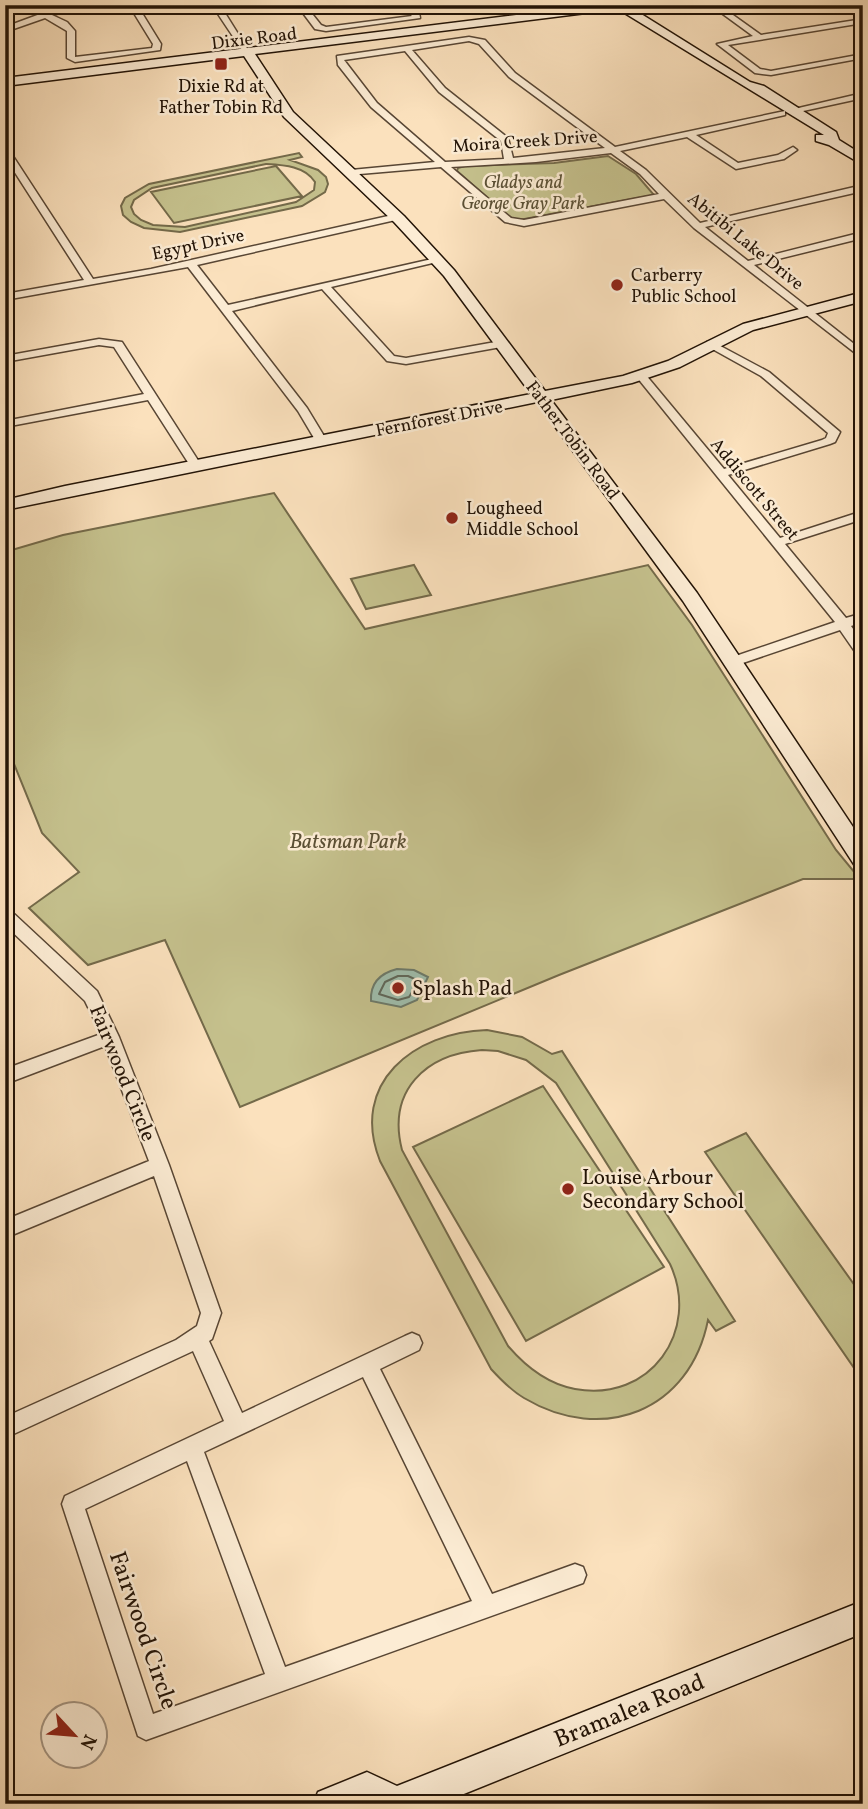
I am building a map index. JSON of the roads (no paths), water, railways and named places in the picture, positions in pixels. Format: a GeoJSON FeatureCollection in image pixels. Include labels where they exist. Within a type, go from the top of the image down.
{"type":"FeatureCollection","features":[{"type":"Feature","properties":{"kind":"main road","name":"Dixie Road"},"geometry":{"type":"LineString","coordinates":[[5,82],[491,25],[506,20],[626,5]]}},
{"type":"Feature","properties":{"kind":"main road"},"geometry":{"type":"LineString","coordinates":[[632,5],[673,37]]}},
{"type":"Feature","properties":{"kind":"main road"},"geometry":{"type":"LineString","coordinates":[[618,6],[673,37],[746,85],[747,90],[788,111],[821,138],[833,142],[863,161]]}},
{"type":"Feature","properties":{"kind":"main road","name":"Dixie Road"},"geometry":{"type":"LineString","coordinates":[[5,88],[248,54]]}},
{"type":"Feature","properties":{"kind":"main road","name":"Father Tobin Road"},"geometry":{"type":"LineString","coordinates":[[248,54],[288,114],[397,217],[438,260]]}},
{"type":"Feature","properties":{"kind":"main road","name":"Fernforest Drive"},"geometry":{"type":"LineString","coordinates":[[806,311],[863,296]]}},
{"type":"Feature","properties":{"kind":"main road","name":"Father Tobin Road"},"geometry":{"type":"LineString","coordinates":[[501,344],[690,597],[863,860]]}},
{"type":"Feature","properties":{"kind":"main road","name":"Fernforest Drive"},"geometry":{"type":"LineString","coordinates":[[195,466],[321,441]]}},
{"type":"Feature","properties":{"kind":"main road","name":"Bramalea Road"},"geometry":{"type":"LineString","coordinates":[[330,1804],[367,1789],[395,1804],[863,1617]]}},
{"type":"Feature","properties":{"kind":"street"},"geometry":{"type":"LineString","coordinates":[[5,30],[45,15],[87,5]]}},
{"type":"Feature","properties":{"kind":"street"},"geometry":{"type":"LineString","coordinates":[[45,15],[64,24],[71,32],[71,58],[75,60],[154,51],[158,48],[157,44],[133,5]]}},
{"type":"Feature","properties":{"kind":"street"},"geometry":{"type":"LineString","coordinates":[[216,5],[248,54]]}},
{"type":"Feature","properties":{"kind":"street"},"geometry":{"type":"LineString","coordinates":[[301,5],[318,27],[326,29],[416,18],[405,5]]}},
{"type":"Feature","properties":{"kind":"street"},"geometry":{"type":"LineString","coordinates":[[497,5],[521,5]]}},
{"type":"Feature","properties":{"kind":"street"},"geometry":{"type":"LineString","coordinates":[[734,5],[720,9],[759,37]]}},
{"type":"Feature","properties":{"kind":"street"},"geometry":{"type":"LineString","coordinates":[[849,5],[863,15]]}},
{"type":"Feature","properties":{"kind":"street"},"geometry":{"type":"LineString","coordinates":[[863,21],[727,41],[721,46],[758,71],[771,73],[863,56]]}},
{"type":"Feature","properties":{"kind":"street","name":"Abitibi Lake Drive"},"geometry":{"type":"LineString","coordinates":[[406,47],[479,40],[512,75],[643,173],[697,226],[863,356]]}},
{"type":"Feature","properties":{"kind":"street"},"geometry":{"type":"LineString","coordinates":[[509,161],[502,137],[442,90],[406,47],[347,55],[339,60],[374,105],[505,218],[516,223],[665,196]]}},
{"type":"Feature","properties":{"kind":"street","name":"Moira Creek Drive"},"geometry":{"type":"LineString","coordinates":[[351,173],[441,163],[565,157],[863,95]]}},
{"type":"Feature","properties":{"kind":"street"},"geometry":{"type":"LineString","coordinates":[[687,133],[736,166],[781,157],[793,149]]}},
{"type":"Feature","properties":{"kind":"street"},"geometry":{"type":"LineString","coordinates":[[5,150],[91,283]]}},
{"type":"Feature","properties":{"kind":"street"},"geometry":{"type":"LineString","coordinates":[[697,226],[863,188]]}},
{"type":"Feature","properties":{"kind":"street","name":"Egypt Drive"},"geometry":{"type":"LineString","coordinates":[[5,297],[191,264],[397,217]]}},
{"type":"Feature","properties":{"kind":"street"},"geometry":{"type":"LineString","coordinates":[[746,264],[863,235]]}},
{"type":"Feature","properties":{"kind":"street"},"geometry":{"type":"LineString","coordinates":[[226,309],[438,260]]}},
{"type":"Feature","properties":{"kind":"street","name":"Father Tobin Road"},"geometry":{"type":"LineString","coordinates":[[438,260],[501,344]]}},
{"type":"Feature","properties":{"kind":"street"},"geometry":{"type":"LineString","coordinates":[[191,264],[303,410],[321,441]]}},
{"type":"Feature","properties":{"kind":"street"},"geometry":{"type":"LineString","coordinates":[[324,286],[391,359],[406,361],[501,344]]}},
{"type":"Feature","properties":{"kind":"street","name":"Fernforest Drive"},"geometry":{"type":"LineString","coordinates":[[321,441],[641,376],[748,327],[806,311]]}},
{"type":"Feature","properties":{"kind":"street"},"geometry":{"type":"LineString","coordinates":[[5,359],[109,342],[117,344],[195,466]]}},
{"type":"Feature","properties":{"kind":"street"},"geometry":{"type":"LineString","coordinates":[[711,344],[758,369],[834,432],[831,440],[826,442],[720,474]]}},
{"type":"Feature","properties":{"kind":"street","name":"Addiscott Street"},"geometry":{"type":"LineString","coordinates":[[641,376],[863,653]]}},
{"type":"Feature","properties":{"kind":"street"},"geometry":{"type":"LineString","coordinates":[[5,424],[150,396]]}},
{"type":"Feature","properties":{"kind":"street","name":"Fernforest Drive"},"geometry":{"type":"LineString","coordinates":[[5,505],[195,466]]}},
{"type":"Feature","properties":{"kind":"street"},"geometry":{"type":"LineString","coordinates":[[776,542],[863,515]]}},
{"type":"Feature","properties":{"kind":"street"},"geometry":{"type":"LineString","coordinates":[[732,662],[863,617]]}},
{"type":"Feature","properties":{"kind":"street","name":"Fairwood Circle"},"geometry":{"type":"LineString","coordinates":[[5,915],[91,996],[111,1037],[160,1165],[211,1313],[205,1332],[197,1337]]}},
{"type":"Feature","properties":{"kind":"street"},"geometry":{"type":"LineString","coordinates":[[5,1077],[111,1037]]}},
{"type":"Feature","properties":{"kind":"street"},"geometry":{"type":"LineString","coordinates":[[5,1229],[160,1165]]}},
{"type":"Feature","properties":{"kind":"street"},"geometry":{"type":"LineString","coordinates":[[5,1428],[183,1347],[197,1337],[237,1426]]}},
{"type":"Feature","properties":{"kind":"street","name":"Fairwood Circle"},"geometry":{"type":"LineString","coordinates":[[412,1343],[73,1504],[146,1728],[575,1575]]}},
{"type":"Feature","properties":{"kind":"street"},"geometry":{"type":"LineString","coordinates":[[368,1364],[486,1606]]}},
{"type":"Feature","properties":{"kind":"street"},"geometry":{"type":"LineString","coordinates":[[192,1447],[279,1681]]}},
{"type":"Feature","properties":{"kind":"water","name":"Splash Pad"},"geometry":{"type":"Polygon","coordinates":[[[397,969],[414,970],[428,977],[417,1000],[401,1007],[371,1001],[372,989],[378,980],[397,969]]]}},
{"type":"Feature","properties":{"kind":"place","name":"Dixie Rd at Father Tobin Rd"},"geometry":{"type":"Point","coordinates":[221,64]}},
{"type":"Feature","properties":{"kind":"place","name":"Carberry Public School"},"geometry":{"type":"Point","coordinates":[617,285]}},
{"type":"Feature","properties":{"kind":"place","name":"Lougheed Middle School"},"geometry":{"type":"Point","coordinates":[452,518]}},
{"type":"Feature","properties":{"kind":"place","name":"Splash Pad"},"geometry":{"type":"Point","coordinates":[398,988]}},
{"type":"Feature","properties":{"kind":"place","name":"Louise Arbour Secondary School"},"geometry":{"type":"Point","coordinates":[568,1189]}},
{"type":"Feature","properties":{"kind":"park label","name":"Gladys and George Gray Park"},"geometry":{"type":"Point","coordinates":[523,192]}},
{"type":"Feature","properties":{"kind":"park label","name":"Batsman Park"},"geometry":{"type":"Point","coordinates":[348,841]}}]}
